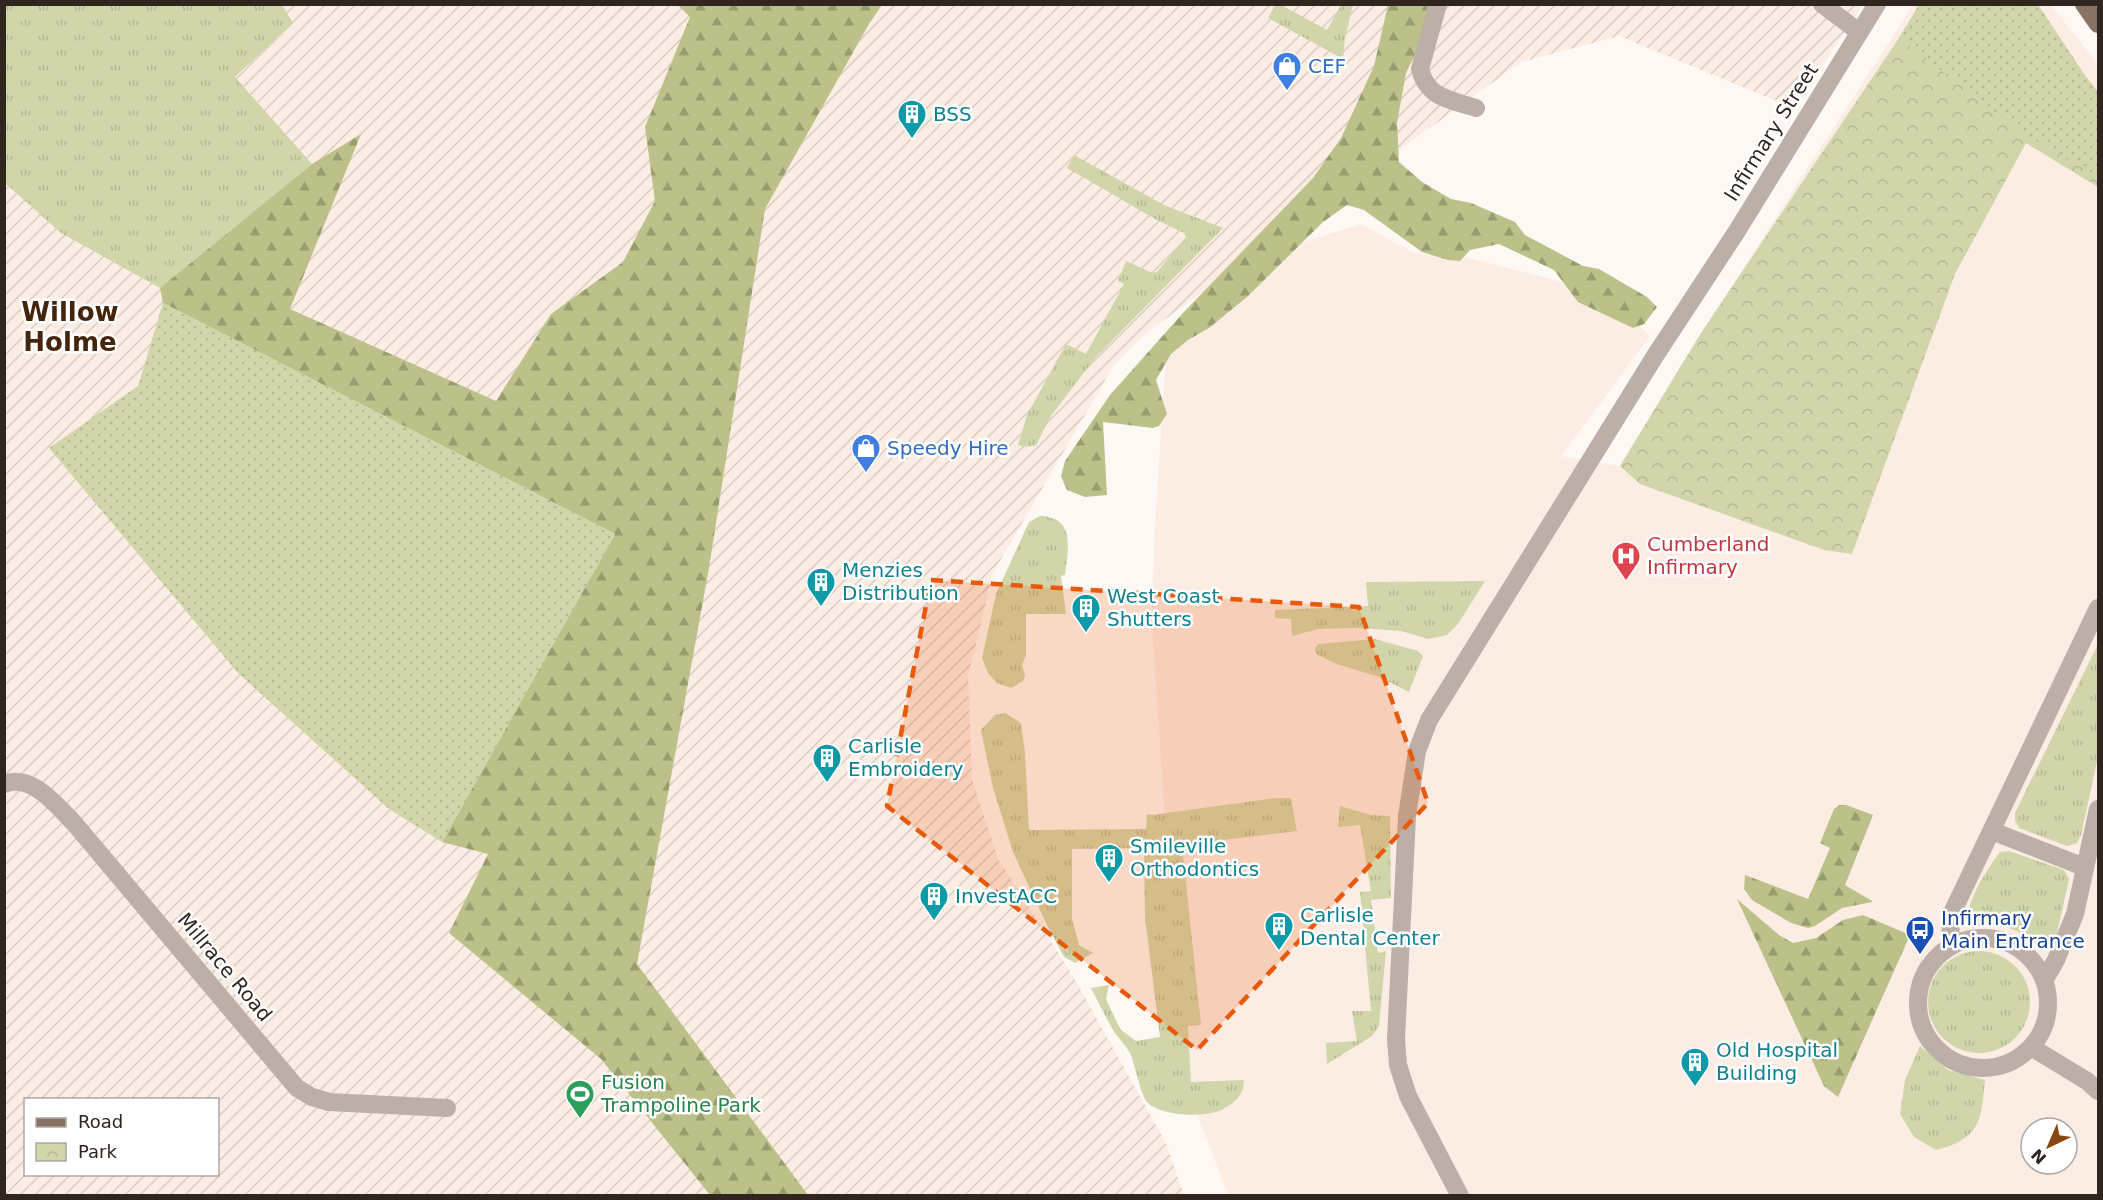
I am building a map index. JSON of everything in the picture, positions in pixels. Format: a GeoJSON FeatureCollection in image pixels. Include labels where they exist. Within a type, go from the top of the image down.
{"type":"FeatureCollection","features":[{"type":"Feature","properties":{"kind":"street"},"geometry":{"type":"LineString","coordinates":[[1438,4],[1420,69],[1422,80],[1430,91],[1476,108]]}},
{"type":"Feature","properties":{"kind":"street"},"geometry":{"type":"LineString","coordinates":[[1822,4],[1858,32]]}},
{"type":"Feature","properties":{"kind":"street","name":"Infirmary Street"},"geometry":{"type":"LineString","coordinates":[[1460,1196],[1408,1096],[1398,1065],[1396,1039],[1407,816],[1417,751],[1429,720],[1877,4]]}},
{"type":"Feature","properties":{"kind":"street"},"geometry":{"type":"LineString","coordinates":[[1950,947],[1951,915],[2098,608]]}},
{"type":"Feature","properties":{"kind":"street","name":"Millrace Road"},"geometry":{"type":"LineString","coordinates":[[4,784],[11,782],[26,784],[46,795],[74,823],[297,1088],[312,1097],[329,1102],[447,1108]]}},
{"type":"Feature","properties":{"kind":"street"},"geometry":{"type":"LineString","coordinates":[[2044,981],[2076,914],[2084,867],[2098,809]]}},
{"type":"Feature","properties":{"kind":"street"},"geometry":{"type":"LineString","coordinates":[[1992,831],[2084,867]]}},
{"type":"Feature","properties":{"kind":"street"},"geometry":{"type":"LineString","coordinates":[[1971,939],[1994,939],[2015,946],[2033,961],[2044,981],[2048,1004],[2044,1027],[2031,1047],[2016,1059],[1999,1066],[1978,1068],[1949,1058],[1927,1037],[1920,1018],[1918,1001],[1920,985],[1927,970],[1937,957],[1950,947],[1971,939]]}},
{"type":"Feature","properties":{"kind":"street"},"geometry":{"type":"LineString","coordinates":[[2031,1047],[2087,1081],[2098,1091]]}},
{"type":"Feature","properties":{"kind":"highlighted area"},"geometry":{"type":"Polygon","coordinates":[[[931,580],[1359,607],[1428,803],[1197,1050],[887,806],[931,580]]]}},
{"type":"Feature","properties":{"kind":"shaded area"},"geometry":{"type":"Polygon","coordinates":[[[5,5],[1863,5],[1793,108],[1619,36],[1521,62],[1146,333],[1114,365],[993,573],[968,677],[972,779],[998,859],[1073,976],[1166,1143],[1184,1195],[5,1195],[5,5]]]}},
{"type":"Feature","properties":{"kind":"shaded area","name":"Cumberland Infirmary"},"geometry":{"type":"Polygon","coordinates":[[[1913,5],[2051,5],[2098,64],[2098,1195],[1228,1195],[1182,1074],[1152,624],[1154,540],[1166,355],[1285,248],[1361,224],[1416,254],[1462,256],[1611,295],[1650,336],[1561,456],[1620,466],[1701,333],[1913,5]]]}},
{"type":"Feature","properties":{"kind":"green space"},"geometry":{"type":"Polygon","coordinates":[[[5,5],[282,5],[293,23],[235,77],[312,164],[160,288],[61,233],[5,183],[5,5]]]}},
{"type":"Feature","properties":{"kind":"green space"},"geometry":{"type":"Polygon","coordinates":[[[678,5],[882,5],[869,24],[765,209],[709,568],[637,964],[808,1195],[710,1195],[601,1059],[449,933],[488,854],[442,842],[615,534],[163,303],[160,288],[312,164],[361,134],[290,309],[496,401],[551,314],[623,262],[655,201],[645,127],[690,17],[678,5]]]}},
{"type":"Feature","properties":{"kind":"green space"},"geometry":{"type":"Polygon","coordinates":[[[1275,5],[1281,5],[1327,30],[1341,5],[1353,5],[1343,59],[1268,18],[1275,5]]]}},
{"type":"Feature","properties":{"kind":"green space"},"geometry":{"type":"Polygon","coordinates":[[[1388,5],[1428,5],[1423,38],[1406,73],[1397,123],[1399,162],[1422,182],[1451,199],[1471,203],[1515,222],[1525,235],[1583,266],[1599,269],[1647,297],[1657,307],[1644,324],[1633,328],[1578,302],[1554,270],[1499,244],[1470,250],[1460,261],[1448,260],[1422,252],[1364,210],[1347,205],[1323,222],[1247,297],[1209,328],[1188,340],[1171,354],[1156,380],[1167,414],[1159,426],[1153,428],[1103,422],[1107,495],[1085,497],[1067,490],[1061,476],[1065,461],[1110,395],[1183,313],[1313,178],[1341,138],[1374,66],[1388,5]]]}},
{"type":"Feature","properties":{"kind":"green space"},"geometry":{"type":"Polygon","coordinates":[[[1919,5],[2038,5],[2098,92],[2098,187],[2026,143],[1955,274],[1852,554],[1824,550],[1640,484],[1620,466],[1701,333],[1919,5]]]}},
{"type":"Feature","properties":{"kind":"green space"},"geometry":{"type":"Polygon","coordinates":[[[1919,5],[2038,5],[2098,92],[2098,177],[2024,134],[1899,38],[1919,5]]]}},
{"type":"Feature","properties":{"kind":"green space"},"geometry":{"type":"Polygon","coordinates":[[[1074,155],[1164,205],[1223,228],[1095,358],[1051,416],[1036,445],[1027,447],[1018,445],[1027,415],[1066,344],[1086,354],[1124,284],[1118,281],[1126,261],[1152,273],[1157,272],[1186,237],[1184,233],[1155,219],[1067,168],[1074,155]]]}},
{"type":"Feature","properties":{"kind":"green space"},"geometry":{"type":"Polygon","coordinates":[[[163,303],[615,534],[442,842],[389,809],[238,673],[49,448],[138,386],[163,303]]]}},
{"type":"Feature","properties":{"kind":"green space"},"geometry":{"type":"Polygon","coordinates":[[[1040,516],[1060,522],[1067,536],[1065,575],[1061,576],[1066,614],[1026,614],[1026,655],[1022,665],[1025,675],[1023,681],[1011,688],[997,683],[988,673],[982,658],[996,594],[1029,522],[1040,516]]]}},
{"type":"Feature","properties":{"kind":"green space"},"geometry":{"type":"Polygon","coordinates":[[[1485,581],[1458,624],[1447,635],[1428,639],[1401,631],[1359,628],[1318,629],[1292,636],[1291,619],[1275,618],[1275,610],[1368,606],[1366,582],[1485,581]]]}},
{"type":"Feature","properties":{"kind":"green space"},"geometry":{"type":"Polygon","coordinates":[[[1375,639],[1418,651],[1423,656],[1409,692],[1379,677],[1337,664],[1316,654],[1315,649],[1318,644],[1375,639]]]}},
{"type":"Feature","properties":{"kind":"green space"},"geometry":{"type":"Polygon","coordinates":[[[2098,644],[2098,757],[2081,835],[2077,843],[2067,846],[2019,828],[2015,821],[2015,813],[2098,644]]]}},
{"type":"Feature","properties":{"kind":"green space"},"geometry":{"type":"Polygon","coordinates":[[[1005,713],[1021,723],[1029,830],[1146,829],[1147,814],[1291,798],[1297,831],[1182,845],[1201,1025],[1188,1026],[1191,1082],[1244,1080],[1240,1095],[1226,1108],[1214,1113],[1194,1115],[1171,1113],[1153,1107],[1147,1102],[1131,1055],[1112,1028],[1091,988],[1109,985],[1106,999],[1120,1029],[1136,1041],[1160,1037],[1145,918],[1144,848],[1072,849],[1072,919],[1079,945],[1093,953],[1075,963],[1064,957],[1013,852],[993,788],[981,730],[995,715],[1005,713]]]}},
{"type":"Feature","properties":{"kind":"green space"},"geometry":{"type":"Polygon","coordinates":[[[1839,805],[1846,805],[1873,815],[1845,885],[1872,902],[1842,908],[1815,926],[1808,928],[1791,923],[1752,900],[1744,889],[1745,875],[1808,899],[1830,848],[1820,843],[1834,809],[1839,805]]]}},
{"type":"Feature","properties":{"kind":"green space"},"geometry":{"type":"Polygon","coordinates":[[[1340,806],[1371,815],[1390,816],[1391,898],[1371,900],[1378,953],[1386,951],[1379,1026],[1372,1036],[1327,1064],[1326,1043],[1357,1041],[1352,1011],[1371,1011],[1360,892],[1371,891],[1360,825],[1338,827],[1340,806]]]}},
{"type":"Feature","properties":{"kind":"green space"},"geometry":{"type":"Polygon","coordinates":[[[2009,851],[2064,870],[2069,879],[2055,943],[2040,946],[2010,928],[1995,925],[1977,926],[1968,918],[1971,902],[1985,875],[2000,852],[2009,851]]]}},
{"type":"Feature","properties":{"kind":"green space"},"geometry":{"type":"Polygon","coordinates":[[[1737,899],[1779,935],[1793,943],[1816,938],[1843,920],[1863,915],[1910,935],[1838,1097],[1824,1086],[1737,899]]]}},
{"type":"Feature","properties":{"kind":"green space"},"geometry":{"type":"Polygon","coordinates":[[[1979,951],[1998,955],[2015,966],[2026,983],[2030,1002],[2026,1021],[2015,1038],[1998,1049],[1979,1053],[1960,1049],[1943,1038],[1932,1021],[1928,1002],[1932,983],[1943,966],[1960,955],[1979,951]]]}},
{"type":"Feature","properties":{"kind":"green space"},"geometry":{"type":"Polygon","coordinates":[[[1920,1046],[1948,1070],[1985,1080],[1982,1107],[1975,1127],[1962,1140],[1936,1150],[1914,1137],[1900,1114],[1905,1080],[1920,1046]]]}},
{"type":"Feature","properties":{"kind":"place","name":"CEF"},"geometry":{"type":"Point","coordinates":[1287,92]}},
{"type":"Feature","properties":{"kind":"place","name":"BSS"},"geometry":{"type":"Point","coordinates":[912,140]}},
{"type":"Feature","properties":{"kind":"place","name":"Speedy Hire"},"geometry":{"type":"Point","coordinates":[866,474]}},
{"type":"Feature","properties":{"kind":"place","name":"Cumberland Infirmary"},"geometry":{"type":"Point","coordinates":[1626,582]}},
{"type":"Feature","properties":{"kind":"place","name":"Menzies Distribution"},"geometry":{"type":"Point","coordinates":[821,608]}},
{"type":"Feature","properties":{"kind":"place","name":"West Coast Shutters"},"geometry":{"type":"Point","coordinates":[1086,634]}},
{"type":"Feature","properties":{"kind":"place","name":"Carlisle Embroidery"},"geometry":{"type":"Point","coordinates":[827,784]}},
{"type":"Feature","properties":{"kind":"place","name":"Smileville Orthodontics"},"geometry":{"type":"Point","coordinates":[1109,884]}},
{"type":"Feature","properties":{"kind":"place","name":"InvestACC"},"geometry":{"type":"Point","coordinates":[934,922]}},
{"type":"Feature","properties":{"kind":"place","name":"Carlisle Dental Center"},"geometry":{"type":"Point","coordinates":[1279,952]}},
{"type":"Feature","properties":{"kind":"place","name":"Infirmary Main Entrance"},"geometry":{"type":"Point","coordinates":[1920,956]}},
{"type":"Feature","properties":{"kind":"place","name":"Old Hospital Building"},"geometry":{"type":"Point","coordinates":[1695,1088]}},
{"type":"Feature","properties":{"kind":"place","name":"Fusion Trampoline Park"},"geometry":{"type":"Point","coordinates":[580,1120]}},
{"type":"Feature","properties":{"kind":"district","name":"Willow Holme"},"geometry":{"type":"Point","coordinates":[70,327]}}]}
